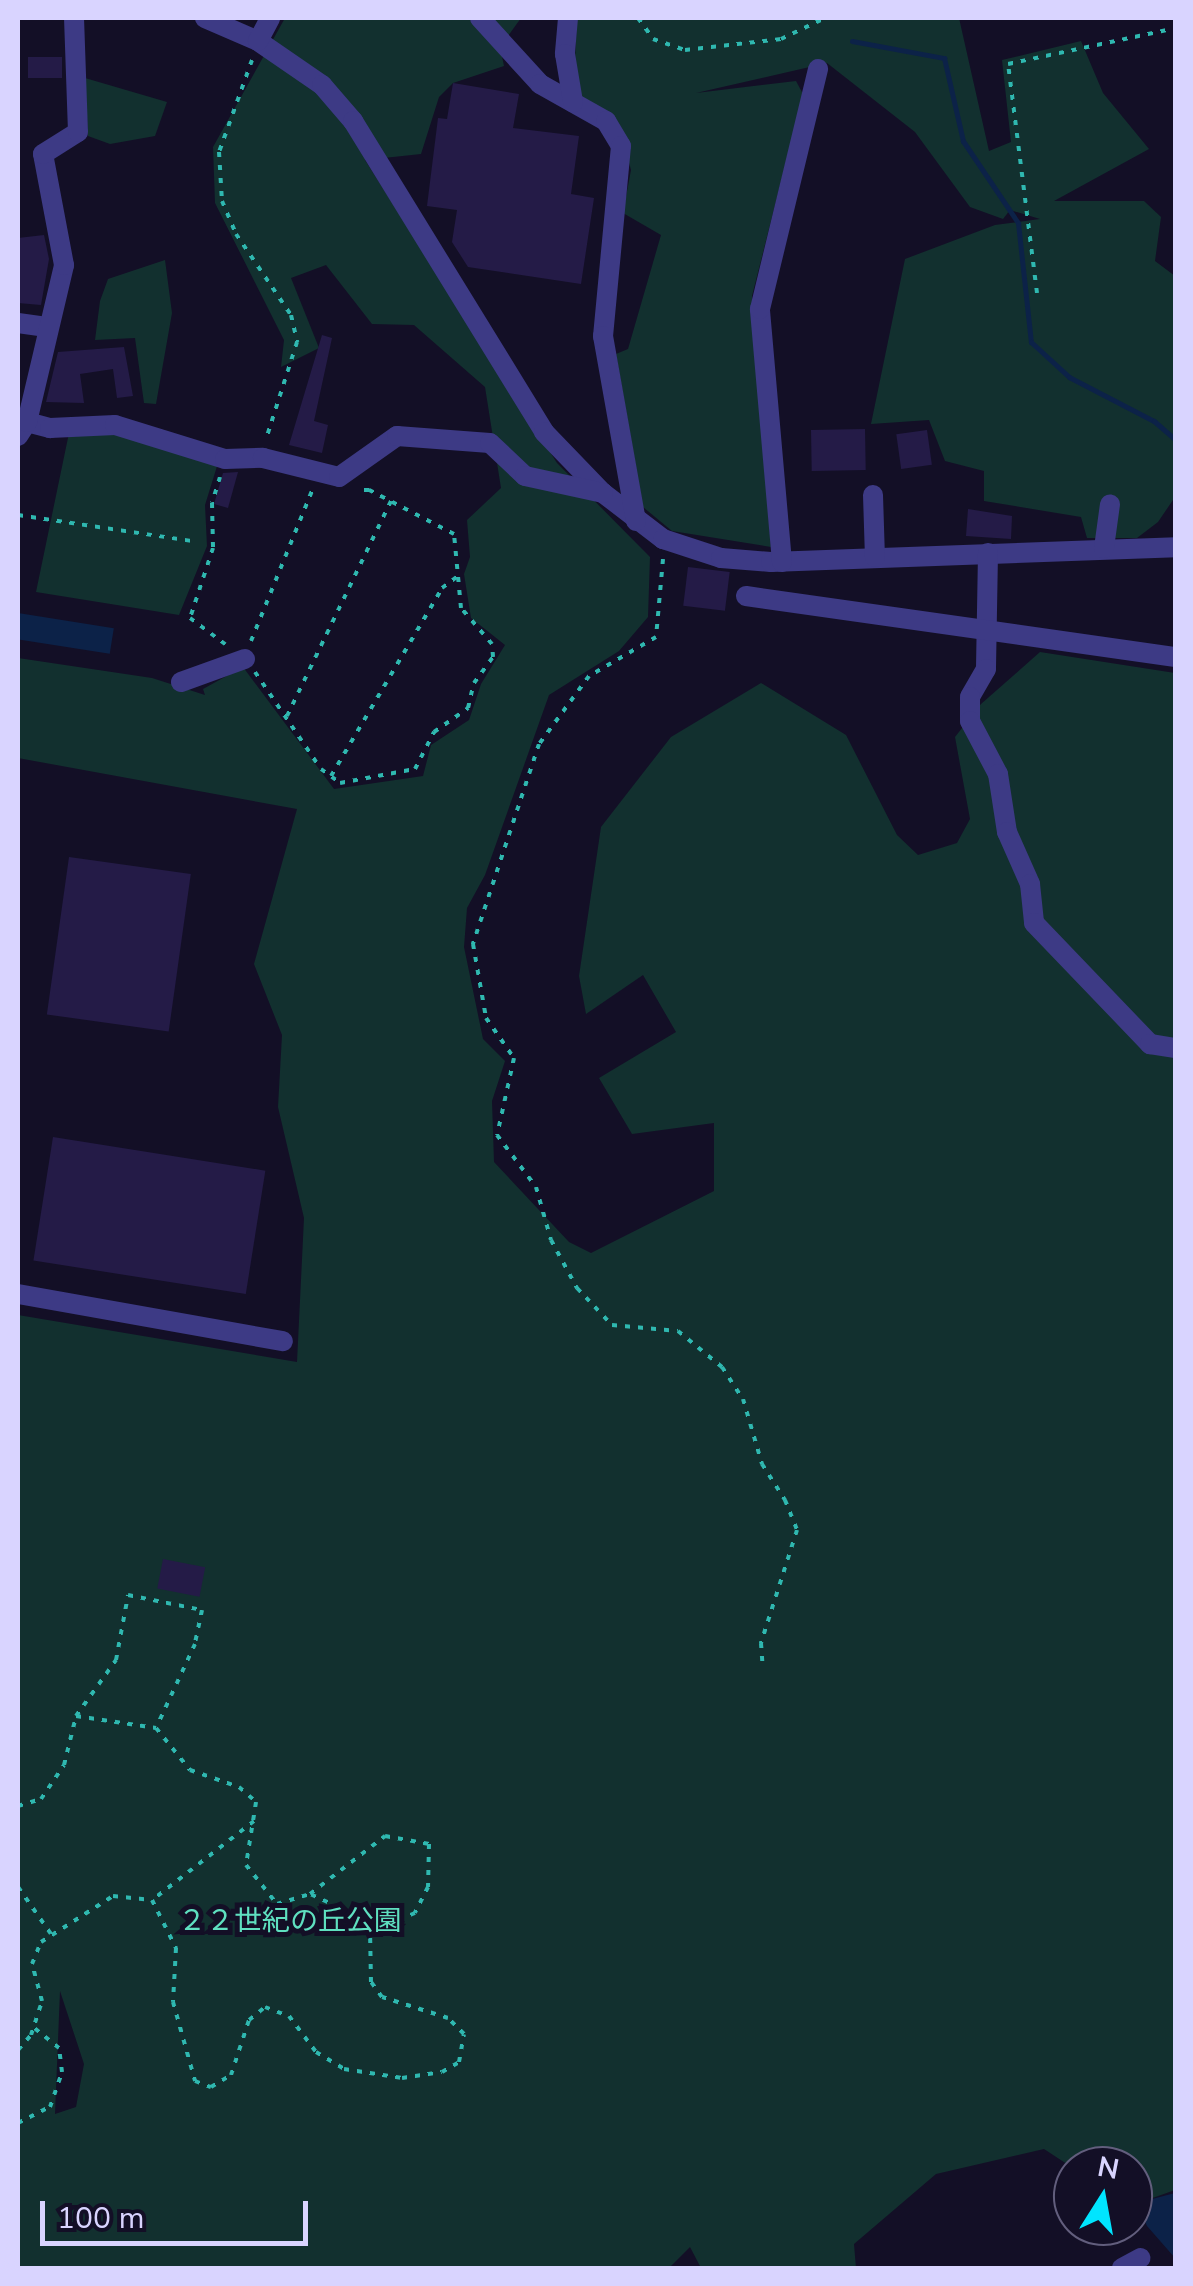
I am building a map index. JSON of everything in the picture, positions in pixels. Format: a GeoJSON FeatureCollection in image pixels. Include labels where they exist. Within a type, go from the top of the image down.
{"type":"FeatureCollection","features":[{"type":"Feature","properties":{"kind":"street"},"geometry":{"type":"LineString","coordinates":[[74,18],[78,132],[44,154],[64,264],[22,429],[115,425],[225,459],[263,458],[339,477],[397,436],[490,443],[525,476],[603,494]]}},
{"type":"Feature","properties":{"kind":"street"},"geometry":{"type":"LineString","coordinates":[[205,18],[258,41],[322,84],[353,121],[544,432],[603,494],[663,539],[721,558],[782,562],[1176,547]]}},
{"type":"Feature","properties":{"kind":"street"},"geometry":{"type":"LineString","coordinates":[[258,41],[270,18]]}},
{"type":"Feature","properties":{"kind":"street"},"geometry":{"type":"LineString","coordinates":[[480,18],[540,84],[606,121],[621,146],[603,336],[636,521]]}},
{"type":"Feature","properties":{"kind":"street"},"geometry":{"type":"LineString","coordinates":[[562,19],[573,102]]}},
{"type":"Feature","properties":{"kind":"street"},"geometry":{"type":"LineString","coordinates":[[782,562],[760,308],[818,69]]}},
{"type":"Feature","properties":{"kind":"street"},"geometry":{"type":"LineString","coordinates":[[18,324],[45,327]]}},
{"type":"Feature","properties":{"kind":"street"},"geometry":{"type":"LineString","coordinates":[[873,494],[874,558]]}},
{"type":"Feature","properties":{"kind":"street"},"geometry":{"type":"LineString","coordinates":[[1104,548],[1110,504]]}},
{"type":"Feature","properties":{"kind":"street"},"geometry":{"type":"LineString","coordinates":[[988,553],[986,669],[970,697],[970,721],[998,774],[1007,832],[1030,884],[1034,923],[1150,1044],[1176,1048]]}},
{"type":"Feature","properties":{"kind":"street"},"geometry":{"type":"LineString","coordinates":[[746,596],[1176,657]]}},
{"type":"Feature","properties":{"kind":"street"},"geometry":{"type":"LineString","coordinates":[[181,682],[245,659]]}},
{"type":"Feature","properties":{"kind":"street"},"geometry":{"type":"LineString","coordinates":[[18,1294],[283,1341]]}},
{"type":"Feature","properties":{"kind":"street"},"geometry":{"type":"LineString","coordinates":[[1122,2268],[1141,2258]]}},
{"type":"Feature","properties":{"kind":"path"},"geometry":{"type":"LineString","coordinates":[[638,18],[652,39],[685,50],[782,40],[825,18]]}},
{"type":"Feature","properties":{"kind":"path"},"geometry":{"type":"LineString","coordinates":[[1037,293],[1008,64],[1176,28]]}},
{"type":"Feature","properties":{"kind":"path"},"geometry":{"type":"LineString","coordinates":[[258,41],[218,152],[229,218],[290,315],[297,342],[276,394],[263,458]]}},
{"type":"Feature","properties":{"kind":"path"},"geometry":{"type":"LineString","coordinates":[[225,459],[212,504],[213,548],[190,618],[245,659],[330,778],[355,783],[415,769],[434,732],[468,708],[474,683],[493,657],[492,644],[461,608],[454,534],[390,500],[353,490]]}},
{"type":"Feature","properties":{"kind":"path"},"geometry":{"type":"LineString","coordinates":[[296,480],[326,488]]}},
{"type":"Feature","properties":{"kind":"path"},"geometry":{"type":"LineString","coordinates":[[245,659],[314,486]]}},
{"type":"Feature","properties":{"kind":"path"},"geometry":{"type":"LineString","coordinates":[[287,716],[390,500]]}},
{"type":"Feature","properties":{"kind":"path"},"geometry":{"type":"LineString","coordinates":[[18,515],[191,540]]}},
{"type":"Feature","properties":{"kind":"path"},"geometry":{"type":"LineString","coordinates":[[663,539],[664,604],[656,636],[580,684],[539,744],[473,944],[486,1018],[514,1058],[497,1135],[536,1187],[550,1240],[577,1288],[612,1324],[678,1330],[722,1368],[743,1400],[762,1464],[785,1500],[796,1530],[761,1642],[763,1669]]}},
{"type":"Feature","properties":{"kind":"path"},"geometry":{"type":"LineString","coordinates":[[330,778],[442,588],[460,575]]}},
{"type":"Feature","properties":{"kind":"path"},"geometry":{"type":"LineString","coordinates":[[18,1806],[41,1799],[64,1765],[76,1716],[116,1660],[128,1595],[202,1610],[195,1644],[156,1728]]}},
{"type":"Feature","properties":{"kind":"path"},"geometry":{"type":"LineString","coordinates":[[76,1716],[156,1728],[190,1770],[239,1788],[256,1802],[246,1865],[262,1892],[278,1904],[310,1894],[385,1836],[429,1844],[428,1887],[415,1913],[370,1931]]}},
{"type":"Feature","properties":{"kind":"path"},"geometry":{"type":"LineString","coordinates":[[18,2050],[33,2027],[42,2001],[32,1964],[51,1934],[114,1896],[152,1900],[254,1821]]}},
{"type":"Feature","properties":{"kind":"path"},"geometry":{"type":"LineString","coordinates":[[18,1887],[51,1934]]}},
{"type":"Feature","properties":{"kind":"path"},"geometry":{"type":"LineString","coordinates":[[152,1900],[176,1948],[173,2002],[195,2081],[211,2087],[232,2075],[249,2020],[265,2007],[289,2016],[316,2052],[344,2069],[402,2078],[442,2072],[459,2062],[464,2034],[448,2018],[382,1997],[371,1982],[370,1931],[351,1913],[310,1894]]}},
{"type":"Feature","properties":{"kind":"path"},"geometry":{"type":"LineString","coordinates":[[18,2123],[50,2107],[62,2072],[59,2048],[33,2027]]}},
{"type":"Feature","properties":{"kind":"green space","name":"２２世紀の丘公園"},"geometry":{"type":"Polygon","coordinates":[[[285,18],[521,18],[500,47],[504,66],[453,83],[439,97],[421,154],[365,160],[557,463],[650,557],[648,617],[619,651],[549,695],[485,875],[467,908],[464,947],[483,1039],[505,1061],[492,1101],[494,1162],[569,1242],[591,1253],[714,1191],[714,1123],[632,1134],[599,1078],[676,1032],[643,975],[586,1014],[579,976],[601,827],[671,737],[761,683],[846,735],[897,835],[918,855],[957,843],[970,819],[955,737],[981,704],[1040,652],[1175,673],[1175,2190],[1153,2198],[1153,2146],[1053,2146],[1053,2155],[1044,2149],[936,2174],[854,2244],[856,2268],[701,2268],[690,2247],[669,2268],[18,2268],[18,1315],[297,1362],[304,1218],[278,1107],[282,1035],[254,964],[297,809],[18,758],[18,658],[152,678],[205,695],[203,689],[243,667],[334,789],[423,776],[431,745],[469,720],[481,684],[505,645],[471,618],[464,574],[470,557],[467,520],[501,488],[485,387],[414,325],[372,324],[326,265],[291,278],[319,348],[281,367],[284,340],[215,203],[213,147],[285,18]],[[60,1991],[55,2114],[76,2107],[84,2064],[60,1991]]]}},
{"type":"Feature","properties":{"kind":"green space"},"geometry":{"type":"Polygon","coordinates":[[[577,18],[959,18],[989,151],[1011,142],[1002,60],[1081,41],[1103,93],[1149,149],[1054,201],[1144,201],[1161,217],[1155,261],[1175,276],[1175,497],[1158,522],[1137,538],[1087,538],[1081,517],[984,501],[984,471],[945,461],[929,420],[871,424],[905,259],[995,225],[1040,219],[1010,210],[1003,219],[970,207],[915,132],[827,63],[696,93],[796,81],[803,94],[752,296],[771,547],[672,531],[643,507],[616,354],[628,349],[661,235],[623,213],[631,170],[619,127],[573,102],[577,18]]]}},
{"type":"Feature","properties":{"kind":"green space"},"geometry":{"type":"Polygon","coordinates":[[[85,78],[167,102],[155,136],[110,144],[88,136],[85,78]]]}},
{"type":"Feature","properties":{"kind":"green space"},"geometry":{"type":"Polygon","coordinates":[[[165,260],[172,313],[156,404],[144,403],[135,338],[95,340],[100,301],[108,279],[165,260]]]}},
{"type":"Feature","properties":{"kind":"green space"},"geometry":{"type":"Polygon","coordinates":[[[111,428],[218,463],[205,505],[207,546],[179,615],[36,592],[69,433],[111,428]]]}},
{"type":"Feature","properties":{"kind":"water"},"geometry":{"type":"Polygon","coordinates":[[[18,613],[114,628],[110,654],[18,639],[18,613]]]}},
{"type":"Feature","properties":{"kind":"water"},"geometry":{"type":"Polygon","coordinates":[[[1176,2193],[1175,2258],[1153,2233],[1153,2199],[1176,2193]]]}},
{"type":"Feature","properties":{"kind":"building"},"geometry":{"type":"Polygon","coordinates":[[[28,57],[62,57],[62,78],[28,78],[28,57]]]}},
{"type":"Feature","properties":{"kind":"building"},"geometry":{"type":"Polygon","coordinates":[[[453,83],[519,94],[513,128],[579,136],[571,194],[594,198],[581,284],[468,267],[452,242],[457,210],[427,206],[438,118],[447,119],[453,83]]]}},
{"type":"Feature","properties":{"kind":"building"},"geometry":{"type":"Polygon","coordinates":[[[44,235],[49,259],[41,305],[18,303],[18,238],[44,235]]]}},
{"type":"Feature","properties":{"kind":"building"},"geometry":{"type":"Polygon","coordinates":[[[322,335],[332,338],[314,421],[328,425],[322,453],[289,445],[322,335]]]}},
{"type":"Feature","properties":{"kind":"building"},"geometry":{"type":"Polygon","coordinates":[[[124,347],[133,396],[117,398],[113,369],[80,374],[84,403],[46,402],[58,352],[124,347]]]}},
{"type":"Feature","properties":{"kind":"building"},"geometry":{"type":"Polygon","coordinates":[[[865,429],[866,470],[812,471],[811,430],[865,429]]]}},
{"type":"Feature","properties":{"kind":"building"},"geometry":{"type":"Polygon","coordinates":[[[927,430],[932,465],[901,469],[896,434],[927,430]]]}},
{"type":"Feature","properties":{"kind":"building"},"geometry":{"type":"Polygon","coordinates":[[[238,472],[228,508],[214,504],[223,473],[238,472]]]}},
{"type":"Feature","properties":{"kind":"building"},"geometry":{"type":"Polygon","coordinates":[[[968,509],[1012,516],[1011,539],[966,536],[968,509]]]}},
{"type":"Feature","properties":{"kind":"building"},"geometry":{"type":"Polygon","coordinates":[[[688,567],[730,572],[725,611],[683,606],[688,567]]]}},
{"type":"Feature","properties":{"kind":"building"},"geometry":{"type":"Polygon","coordinates":[[[69,857],[191,874],[169,1032],[47,1014],[69,857]]]}},
{"type":"Feature","properties":{"kind":"building"},"geometry":{"type":"Polygon","coordinates":[[[53,1137],[265,1171],[246,1294],[33,1260],[53,1137]]]}},
{"type":"Feature","properties":{"kind":"building"},"geometry":{"type":"Polygon","coordinates":[[[163,1559],[205,1567],[199,1597],[157,1588],[163,1559]]]}},
{"type":"Feature","properties":{"kind":"waterway"},"geometry":{"type":"LineString","coordinates":[[852,41],[944,58],[963,141],[1018,223],[1031,342],[1069,377],[1154,421],[1176,440]]}}]}
